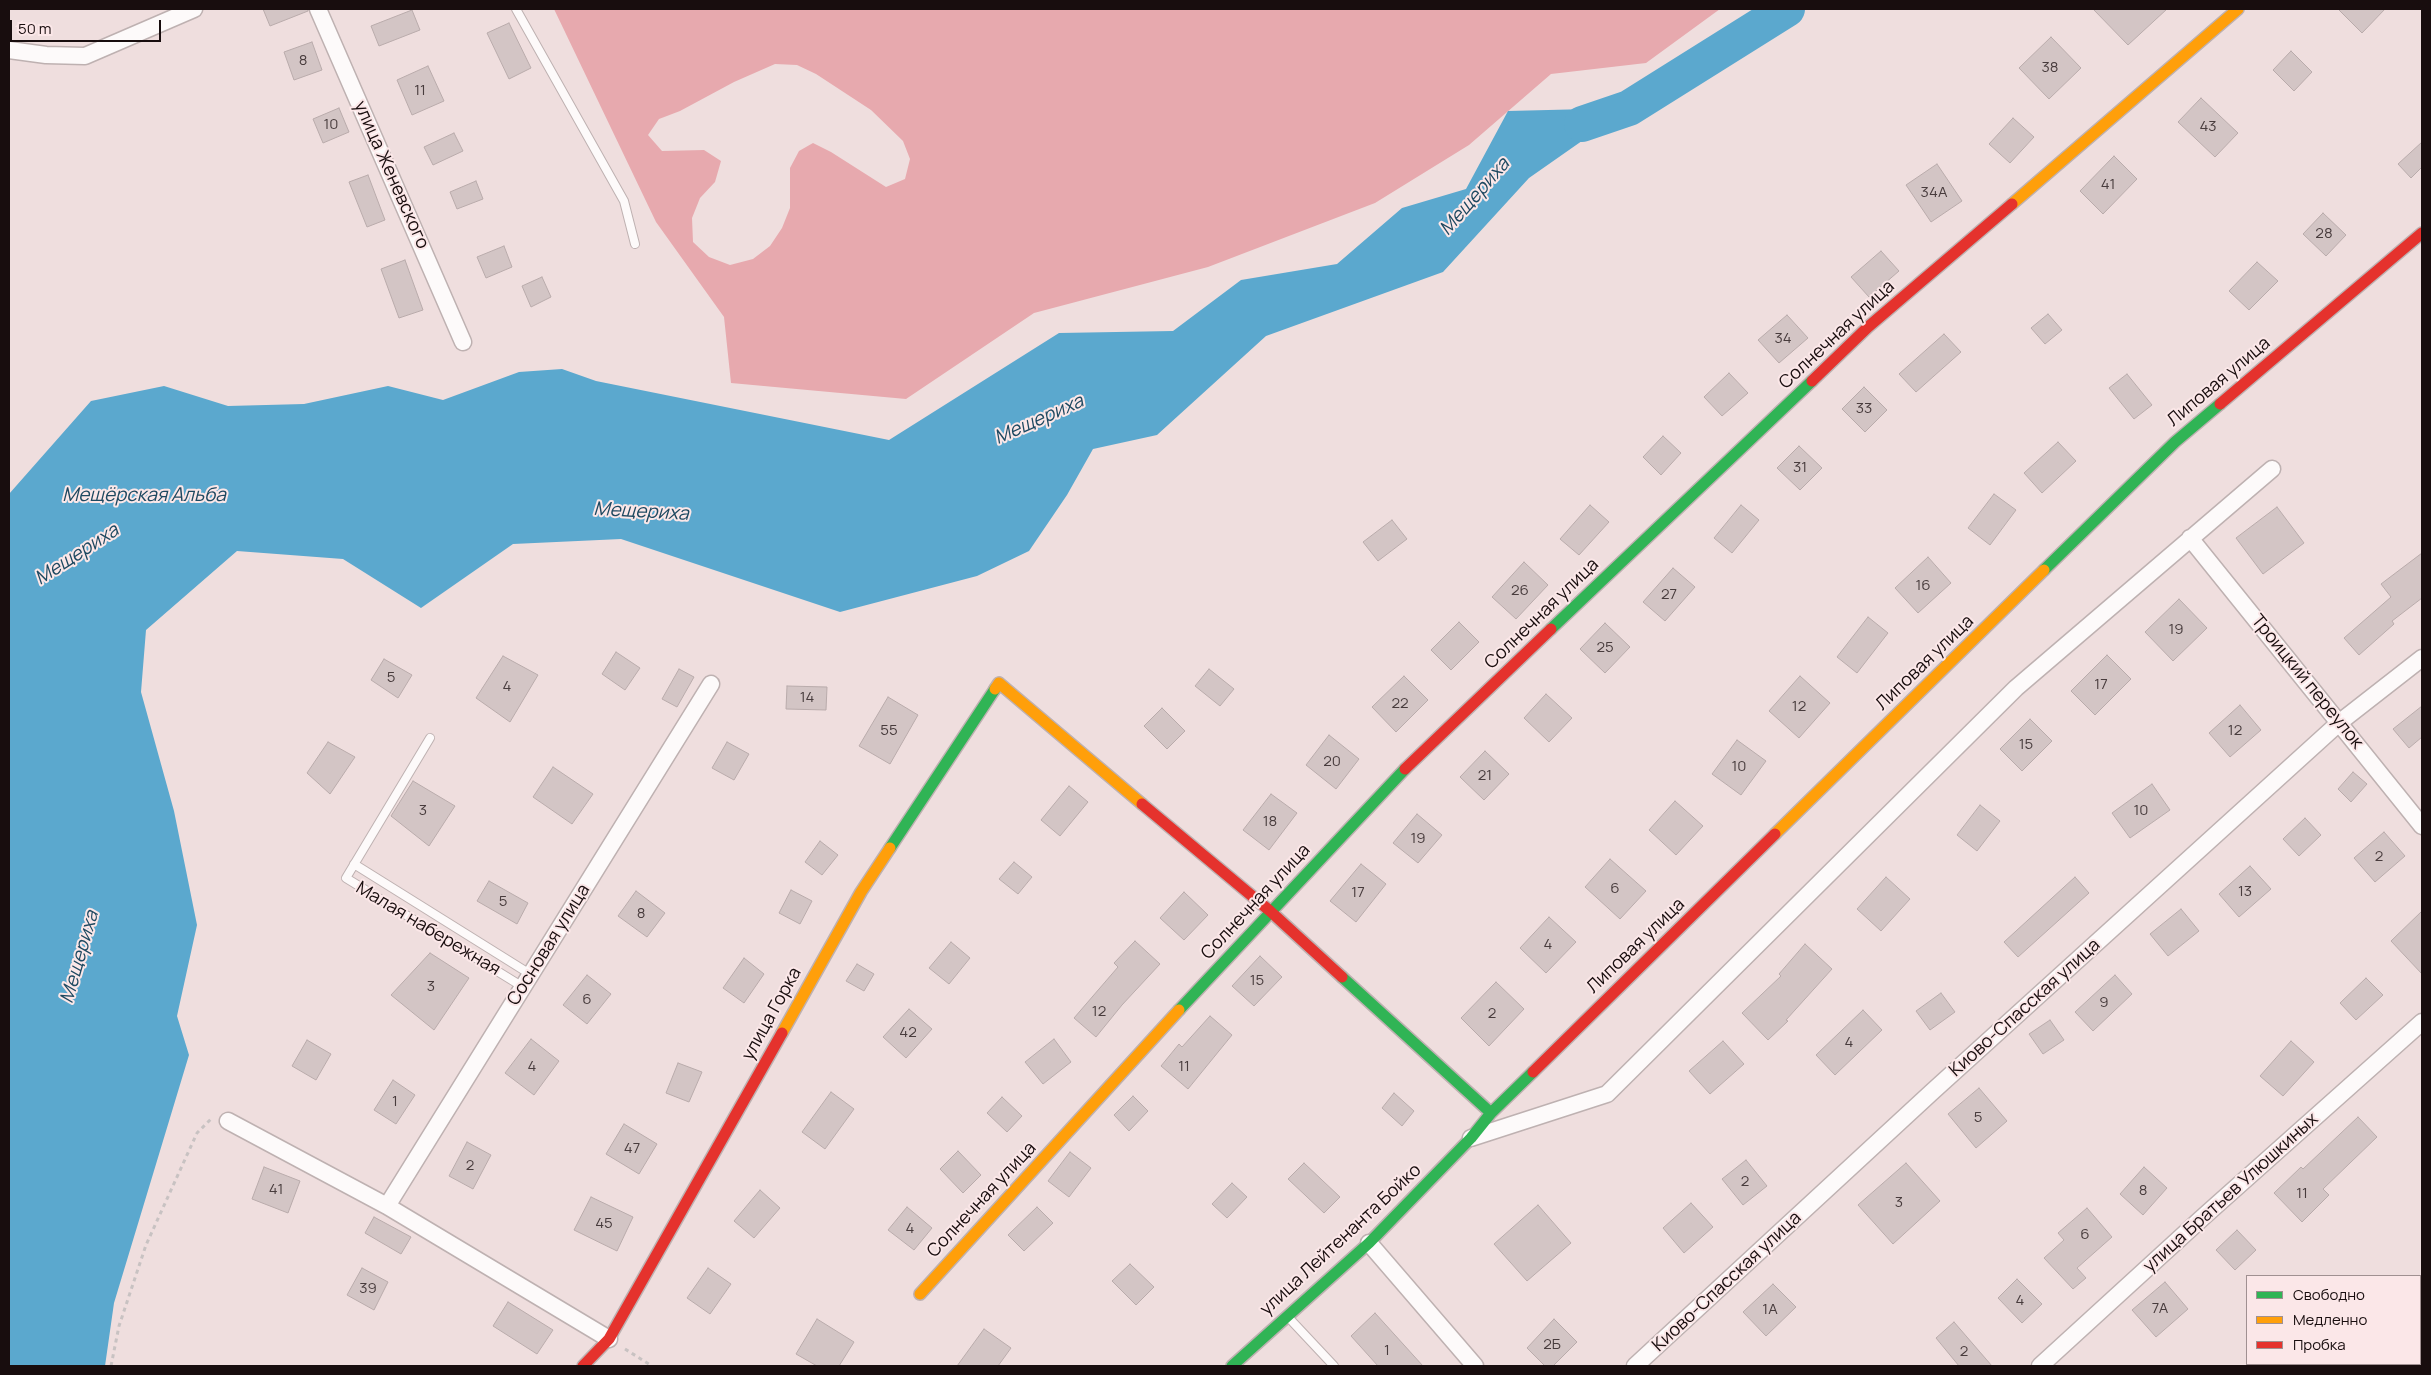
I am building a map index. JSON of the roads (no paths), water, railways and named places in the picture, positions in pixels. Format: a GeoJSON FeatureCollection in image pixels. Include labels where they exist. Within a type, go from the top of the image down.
{"type":"FeatureCollection","features":[{"type":"Feature","properties":{"kind":"street"},"geometry":{"type":"LineString","coordinates":[[9,50],[46,55],[85,56],[194,9]]}},
{"type":"Feature","properties":{"kind":"street","name":"улица Женевского"},"geometry":{"type":"LineString","coordinates":[[318,9],[463,342]]}},
{"type":"Feature","properties":{"kind":"street","name":"Солнечная улица"},"geometry":{"type":"LineString","coordinates":[[920,1294],[1270,912],[1404,770],[1868,327],[2238,9]]}},
{"type":"Feature","properties":{"kind":"street","name":"Липовая улица"},"geometry":{"type":"LineString","coordinates":[[1471,1138],[1491,1113],[2175,442],[2422,233]]}},
{"type":"Feature","properties":{"kind":"street"},"geometry":{"type":"LineString","coordinates":[[1471,1138],[1607,1094],[2016,688],[2272,469]]}},
{"type":"Feature","properties":{"kind":"street","name":"Троицкий переулок"},"geometry":{"type":"LineString","coordinates":[[2190,538],[2422,826]]}},
{"type":"Feature","properties":{"kind":"street","name":"Киово-Спасская улица"},"geometry":{"type":"LineString","coordinates":[[1635,1366],[1948,1077],[2340,722],[2422,658]]}},
{"type":"Feature","properties":{"kind":"street","name":"улица Горка"},"geometry":{"type":"LineString","coordinates":[[584,1366],[609,1339],[861,892],[999,683],[1270,912]]}},
{"type":"Feature","properties":{"kind":"street","name":"Сосновая улица"},"geometry":{"type":"LineString","coordinates":[[387,1206],[711,684]]}},
{"type":"Feature","properties":{"kind":"street"},"geometry":{"type":"LineString","coordinates":[[1270,912],[1491,1113]]}},
{"type":"Feature","properties":{"kind":"street","name":"улица Братьев Улюшкиных"},"geometry":{"type":"LineString","coordinates":[[2040,1366],[2202,1218],[2422,1022]]}},
{"type":"Feature","properties":{"kind":"street"},"geometry":{"type":"LineString","coordinates":[[228,1121],[387,1206],[609,1339]]}},
{"type":"Feature","properties":{"kind":"street","name":"улица Лейтенанта Бойко"},"geometry":{"type":"LineString","coordinates":[[1232,1366],[1369,1243],[1471,1138]]}},
{"type":"Feature","properties":{"kind":"street"},"geometry":{"type":"LineString","coordinates":[[1369,1243],[1475,1366]]}},
{"type":"Feature","properties":{"kind":"lane"},"geometry":{"type":"LineString","coordinates":[[516,9],[624,201],[635,244]]}},
{"type":"Feature","properties":{"kind":"lane","name":"Малая набережная"},"geometry":{"type":"LineString","coordinates":[[430,738],[346,878],[526,981]]}},
{"type":"Feature","properties":{"kind":"lane"},"geometry":{"type":"LineString","coordinates":[[354,864],[526,981]]}},
{"type":"Feature","properties":{"kind":"lane"},"geometry":{"type":"LineString","coordinates":[[1286,1316],[1334,1366]]}},
{"type":"Feature","properties":{"kind":"water","name":"Мещёрская Альба"},"geometry":{"type":"Polygon","coordinates":[[[1629,108],[1529,178],[1443,272],[1266,336],[1157,435],[1093,449],[1067,495],[1029,551],[977,576],[840,612],[621,539],[513,544],[421,608],[343,559],[237,551],[146,630],[141,692],[174,811],[197,925],[177,1016],[189,1055],[114,1303],[105,1366],[9,1366],[9,494],[91,401],[164,386],[228,406],[304,404],[388,386],[443,400],[519,372],[562,369],[596,381],[889,440],[1059,333],[1173,331],[1241,280],[1337,264],[1402,208],[1466,189],[1508,111],[1629,108]]]}},
{"type":"Feature","properties":{"kind":"waterway","name":"Мещериха"},"geometry":{"type":"LineString","coordinates":[[1582,124],[1629,108],[1787,9]]}}]}
